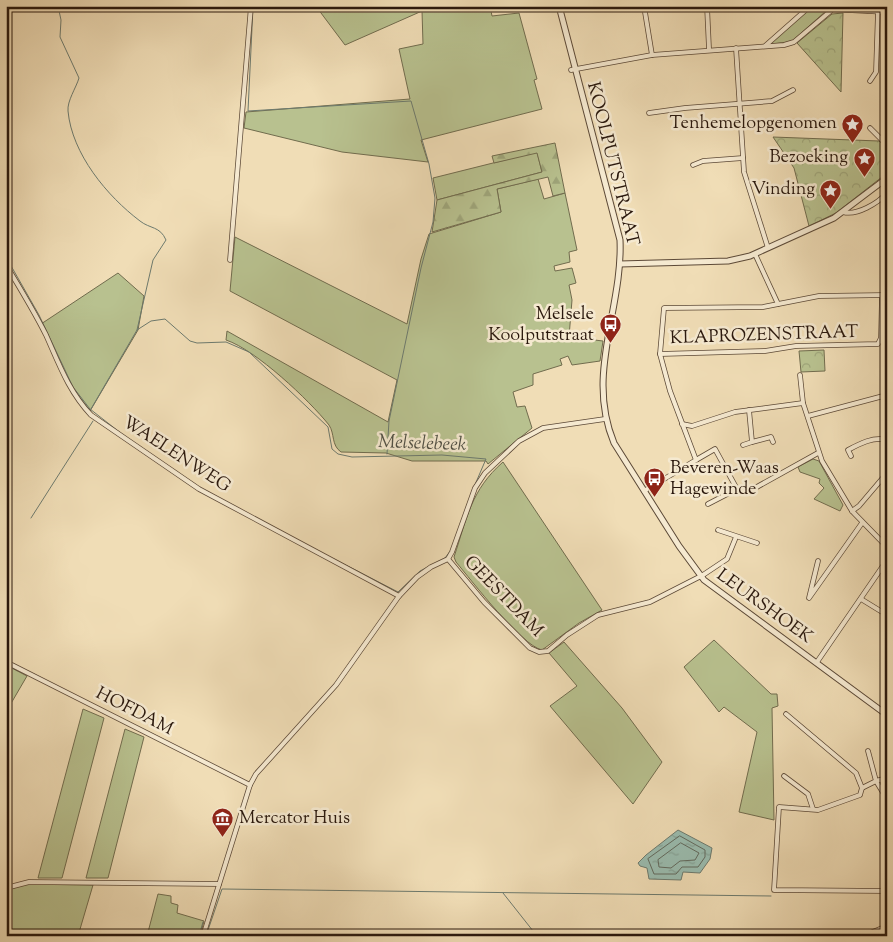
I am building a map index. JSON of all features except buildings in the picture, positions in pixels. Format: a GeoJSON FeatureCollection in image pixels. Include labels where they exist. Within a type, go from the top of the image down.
{"type":"FeatureCollection","features":[{"type":"Feature","properties":{"kind":"street"},"geometry":{"type":"LineString","coordinates":[[230,260],[250,6]]}},
{"type":"Feature","properties":{"kind":"street","name":"KOOLPUTSTRAAT"},"geometry":{"type":"LineString","coordinates":[[559,6],[573,70],[620,240],[620,264],[605,354],[602,400],[605,419]]}},
{"type":"Feature","properties":{"kind":"street"},"geometry":{"type":"LineString","coordinates":[[644,6],[652,55]]}},
{"type":"Feature","properties":{"kind":"street"},"geometry":{"type":"LineString","coordinates":[[707,6],[709,49]]}},
{"type":"Feature","properties":{"kind":"street"},"geometry":{"type":"LineString","coordinates":[[765,46],[808,8],[842,8],[887,12]]}},
{"type":"Feature","properties":{"kind":"street"},"geometry":{"type":"LineString","coordinates":[[573,70],[652,55],[709,49],[784,45],[794,42],[833,8]]}},
{"type":"Feature","properties":{"kind":"street"},"geometry":{"type":"LineString","coordinates":[[870,81],[876,72],[878,12]]}},
{"type":"Feature","properties":{"kind":"street"},"geometry":{"type":"LineString","coordinates":[[736,48],[746,179],[768,248]]}},
{"type":"Feature","properties":{"kind":"street"},"geometry":{"type":"LineString","coordinates":[[649,113],[772,101],[793,90]]}},
{"type":"Feature","properties":{"kind":"street"},"geometry":{"type":"LineString","coordinates":[[870,128],[887,146]]}},
{"type":"Feature","properties":{"kind":"street"},"geometry":{"type":"LineString","coordinates":[[693,165],[703,161],[743,158]]}},
{"type":"Feature","properties":{"kind":"street"},"geometry":{"type":"LineString","coordinates":[[620,264],[728,261],[755,254],[822,224],[843,212],[887,178]]}},
{"type":"Feature","properties":{"kind":"street"},"geometry":{"type":"LineString","coordinates":[[843,212],[848,213],[868,206],[887,193]]}},
{"type":"Feature","properties":{"kind":"street"},"geometry":{"type":"LineString","coordinates":[[755,254],[778,304]]}},
{"type":"Feature","properties":{"kind":"street","name":"WAELENWEG"},"geometry":{"type":"LineString","coordinates":[[6,265],[46,335],[66,381],[78,400],[91,414],[199,489],[400,596]]}},
{"type":"Feature","properties":{"kind":"street"},"geometry":{"type":"LineString","coordinates":[[696,460],[682,424],[660,354],[664,308],[763,307],[820,296],[884,295]]}},
{"type":"Feature","properties":{"kind":"street","name":"KLAPROZENSTRAAT"},"geometry":{"type":"LineString","coordinates":[[660,354],[765,351],[796,346],[878,344],[881,338],[884,295]]}},
{"type":"Feature","properties":{"kind":"street"},"geometry":{"type":"LineString","coordinates":[[800,376],[803,403],[818,454],[852,511],[862,524],[887,547]]}},
{"type":"Feature","properties":{"kind":"street"},"geometry":{"type":"LineString","coordinates":[[808,416],[887,395]]}},
{"type":"Feature","properties":{"kind":"street"},"geometry":{"type":"LineString","coordinates":[[682,424],[692,426],[719,416],[803,403]]}},
{"type":"Feature","properties":{"kind":"street"},"geometry":{"type":"LineString","coordinates":[[749,410],[752,442]]}},
{"type":"Feature","properties":{"kind":"street"},"geometry":{"type":"LineString","coordinates":[[203,936],[250,786],[256,774],[336,685],[400,596],[417,577],[431,566],[448,559],[475,488],[485,473],[519,441],[543,428],[605,419]]}},
{"type":"Feature","properties":{"kind":"street","name":"LEURSHOEK"},"geometry":{"type":"LineString","coordinates":[[605,419],[614,443],[700,576],[740,609],[817,662],[887,715]]}},
{"type":"Feature","properties":{"kind":"street"},"geometry":{"type":"LineString","coordinates":[[743,444],[771,437],[773,442]]}},
{"type":"Feature","properties":{"kind":"street"},"geometry":{"type":"LineString","coordinates":[[851,456],[847,450],[882,438],[887,440]]}},
{"type":"Feature","properties":{"kind":"street"},"geometry":{"type":"LineString","coordinates":[[644,491],[715,449],[737,489],[742,493],[748,492],[818,454]]}},
{"type":"Feature","properties":{"kind":"street"},"geometry":{"type":"LineString","coordinates":[[852,511],[860,506],[887,473]]}},
{"type":"Feature","properties":{"kind":"street"},"geometry":{"type":"LineString","coordinates":[[708,504],[737,489]]}},
{"type":"Feature","properties":{"kind":"street"},"geometry":{"type":"LineString","coordinates":[[818,561],[809,598],[862,524]]}},
{"type":"Feature","properties":{"kind":"street"},"geometry":{"type":"LineString","coordinates":[[718,530],[757,543]]}},
{"type":"Feature","properties":{"kind":"street","name":"GEESTDAM"},"geometry":{"type":"LineString","coordinates":[[448,559],[484,602],[530,648],[539,652],[548,651],[598,615],[650,602],[700,576],[727,559],[736,537]]}},
{"type":"Feature","properties":{"kind":"street"},"geometry":{"type":"LineString","coordinates":[[817,662],[887,560]]}},
{"type":"Feature","properties":{"kind":"street"},"geometry":{"type":"LineString","coordinates":[[861,599],[887,615]]}},
{"type":"Feature","properties":{"kind":"street","name":"HOFDAM"},"geometry":{"type":"LineString","coordinates":[[6,662],[250,786]]}},
{"type":"Feature","properties":{"kind":"street"},"geometry":{"type":"LineString","coordinates":[[786,714],[856,773],[862,788],[860,795],[813,810],[779,807],[774,890],[887,892]]}},
{"type":"Feature","properties":{"kind":"street"},"geometry":{"type":"LineString","coordinates":[[868,751],[876,781],[887,799]]}},
{"type":"Feature","properties":{"kind":"street"},"geometry":{"type":"LineString","coordinates":[[784,776],[808,794],[813,810]]}},
{"type":"Feature","properties":{"kind":"street"},"geometry":{"type":"LineString","coordinates":[[862,788],[887,778]]}},
{"type":"Feature","properties":{"kind":"street"},"geometry":{"type":"LineString","coordinates":[[6,888],[29,882],[218,884]]}},
{"type":"Feature","properties":{"kind":"street"},"geometry":{"type":"LineString","coordinates":[[863,936],[887,926]]}},
{"type":"Feature","properties":{"kind":"green space"},"geometry":{"type":"Polygon","coordinates":[[[323,6],[490,6],[492,16],[519,13],[537,79],[534,80],[542,109],[421,140],[428,162],[342,152],[244,128],[246,112],[410,99],[399,49],[423,44],[422,11],[345,45],[318,9],[323,6]]]}},
{"type":"Feature","properties":{"kind":"green space"},"geometry":{"type":"Polygon","coordinates":[[[809,9],[826,11],[791,42],[771,44],[772,40],[809,9]]]}},
{"type":"Feature","properties":{"kind":"green space"},"geometry":{"type":"Polygon","coordinates":[[[843,13],[841,92],[797,43],[832,14],[843,13]]]}},
{"type":"Feature","properties":{"kind":"green space"},"geometry":{"type":"Polygon","coordinates":[[[773,137],[879,141],[887,149],[887,173],[836,213],[809,226],[794,168],[773,137]]]}},
{"type":"Feature","properties":{"kind":"green space"},"geometry":{"type":"Polygon","coordinates":[[[555,143],[565,193],[553,196],[548,177],[497,189],[501,212],[432,232],[437,200],[542,172],[537,153],[494,163],[492,156],[555,143]]]}},
{"type":"Feature","properties":{"kind":"green space"},"geometry":{"type":"Polygon","coordinates":[[[537,152],[542,172],[437,200],[433,178],[537,152]]]}},
{"type":"Feature","properties":{"kind":"green space"},"geometry":{"type":"Polygon","coordinates":[[[538,179],[544,199],[565,193],[577,250],[569,252],[570,262],[554,266],[555,271],[572,268],[576,283],[569,285],[572,300],[569,337],[603,341],[600,361],[572,365],[568,356],[560,359],[562,365],[533,374],[533,385],[513,392],[517,407],[525,406],[532,428],[488,464],[486,461],[412,461],[386,453],[341,452],[334,443],[329,425],[296,390],[252,354],[226,340],[227,331],[388,422],[397,380],[230,291],[235,237],[407,324],[421,259],[429,234],[501,212],[497,189],[538,179]]]}},
{"type":"Feature","properties":{"kind":"green space"},"geometry":{"type":"Polygon","coordinates":[[[118,273],[144,296],[138,330],[90,411],[70,385],[41,324],[118,273]]]}},
{"type":"Feature","properties":{"kind":"green space"},"geometry":{"type":"Polygon","coordinates":[[[824,350],[825,371],[801,372],[799,351],[824,350]]]}},
{"type":"Feature","properties":{"kind":"green space"},"geometry":{"type":"Polygon","coordinates":[[[813,459],[819,461],[843,505],[840,511],[814,499],[824,488],[819,483],[820,479],[800,472],[798,467],[813,459]]]}},
{"type":"Feature","properties":{"kind":"green space"},"geometry":{"type":"Polygon","coordinates":[[[503,462],[602,610],[579,623],[542,650],[533,646],[510,625],[473,583],[454,557],[471,505],[484,483],[503,462]]]}},
{"type":"Feature","properties":{"kind":"green space"},"geometry":{"type":"Polygon","coordinates":[[[714,640],[771,694],[777,694],[778,706],[772,708],[774,820],[739,812],[757,732],[724,707],[719,712],[684,667],[714,640]]]}},
{"type":"Feature","properties":{"kind":"green space"},"geometry":{"type":"Polygon","coordinates":[[[564,642],[622,708],[662,762],[633,804],[550,706],[577,686],[549,653],[564,642]]]}},
{"type":"Feature","properties":{"kind":"green space"},"geometry":{"type":"Polygon","coordinates":[[[6,665],[27,676],[6,712],[6,665]]]}},
{"type":"Feature","properties":{"kind":"green space"},"geometry":{"type":"Polygon","coordinates":[[[83,709],[104,718],[62,878],[38,878],[83,709]]]}},
{"type":"Feature","properties":{"kind":"green space"},"geometry":{"type":"Polygon","coordinates":[[[125,729],[144,737],[108,878],[86,878],[125,729]]]}},
{"type":"Feature","properties":{"kind":"green space"},"geometry":{"type":"Polygon","coordinates":[[[27,884],[93,885],[78,936],[6,936],[6,890],[27,884]]]}},
{"type":"Feature","properties":{"kind":"green space"},"geometry":{"type":"Polygon","coordinates":[[[158,894],[171,896],[171,903],[178,905],[177,913],[204,921],[200,936],[147,936],[158,894]]]}},
{"type":"Feature","properties":{"kind":"water"},"geometry":{"type":"Polygon","coordinates":[[[678,830],[712,848],[710,859],[700,873],[683,872],[681,880],[649,879],[647,868],[640,866],[638,863],[678,830]]]}},
{"type":"Feature","properties":{"kind":"waterway","name":"Melselebeek"},"geometry":{"type":"LineString","coordinates":[[58,6],[61,20],[60,37],[79,78],[68,107],[76,143],[93,173],[115,199],[144,224],[161,232],[166,240],[153,260],[137,330],[91,409]]}},
{"type":"Feature","properties":{"kind":"waterway"},"geometry":{"type":"LineString","coordinates":[[253,7],[248,111],[411,101],[429,164],[435,198],[433,222],[421,268],[389,421],[387,454]]}},
{"type":"Feature","properties":{"kind":"waterway","name":"Melselebeek"},"geometry":{"type":"LineString","coordinates":[[6,257],[39,315],[73,387],[90,409],[122,434]]}},
{"type":"Feature","properties":{"kind":"waterway","name":"Melselebeek"},"geometry":{"type":"LineString","coordinates":[[137,330],[151,321],[165,319],[190,341],[197,343],[226,342],[249,352],[328,427],[332,449],[338,454],[352,457],[442,455],[486,459],[474,487]]}},
{"type":"Feature","properties":{"kind":"waterway"},"geometry":{"type":"LineString","coordinates":[[31,518],[93,421]]}},
{"type":"Feature","properties":{"kind":"waterway","name":"Melselebeek"},"geometry":{"type":"LineString","coordinates":[[334,559],[398,592],[420,571],[445,558],[451,550]]}},
{"type":"Feature","properties":{"kind":"waterway"},"geometry":{"type":"LineString","coordinates":[[206,936],[222,889],[771,896]]}},
{"type":"Feature","properties":{"kind":"waterway"},"geometry":{"type":"LineString","coordinates":[[503,893],[537,936]]}},
{"type":"Feature","properties":{"kind":"waterway"},"geometry":{"type":"LineString","coordinates":[[199,936],[203,922]]}},
{"type":"Feature","properties":{"kind":"place","name":"Tenhemelopgenomen"},"geometry":{"type":"Point","coordinates":[853,143]}},
{"type":"Feature","properties":{"kind":"place","name":"Bezoeking"},"geometry":{"type":"Point","coordinates":[864,177]}},
{"type":"Feature","properties":{"kind":"place","name":"Vinding"},"geometry":{"type":"Point","coordinates":[831,209]}},
{"type":"Feature","properties":{"kind":"place","name":"Melsele Koolputstraat"},"geometry":{"type":"Point","coordinates":[610,344]}},
{"type":"Feature","properties":{"kind":"place","name":"Beveren-Waas Hagewinde"},"geometry":{"type":"Point","coordinates":[654,498]}},
{"type":"Feature","properties":{"kind":"place","name":"Mercator Huis"},"geometry":{"type":"Point","coordinates":[223,838]}}]}
